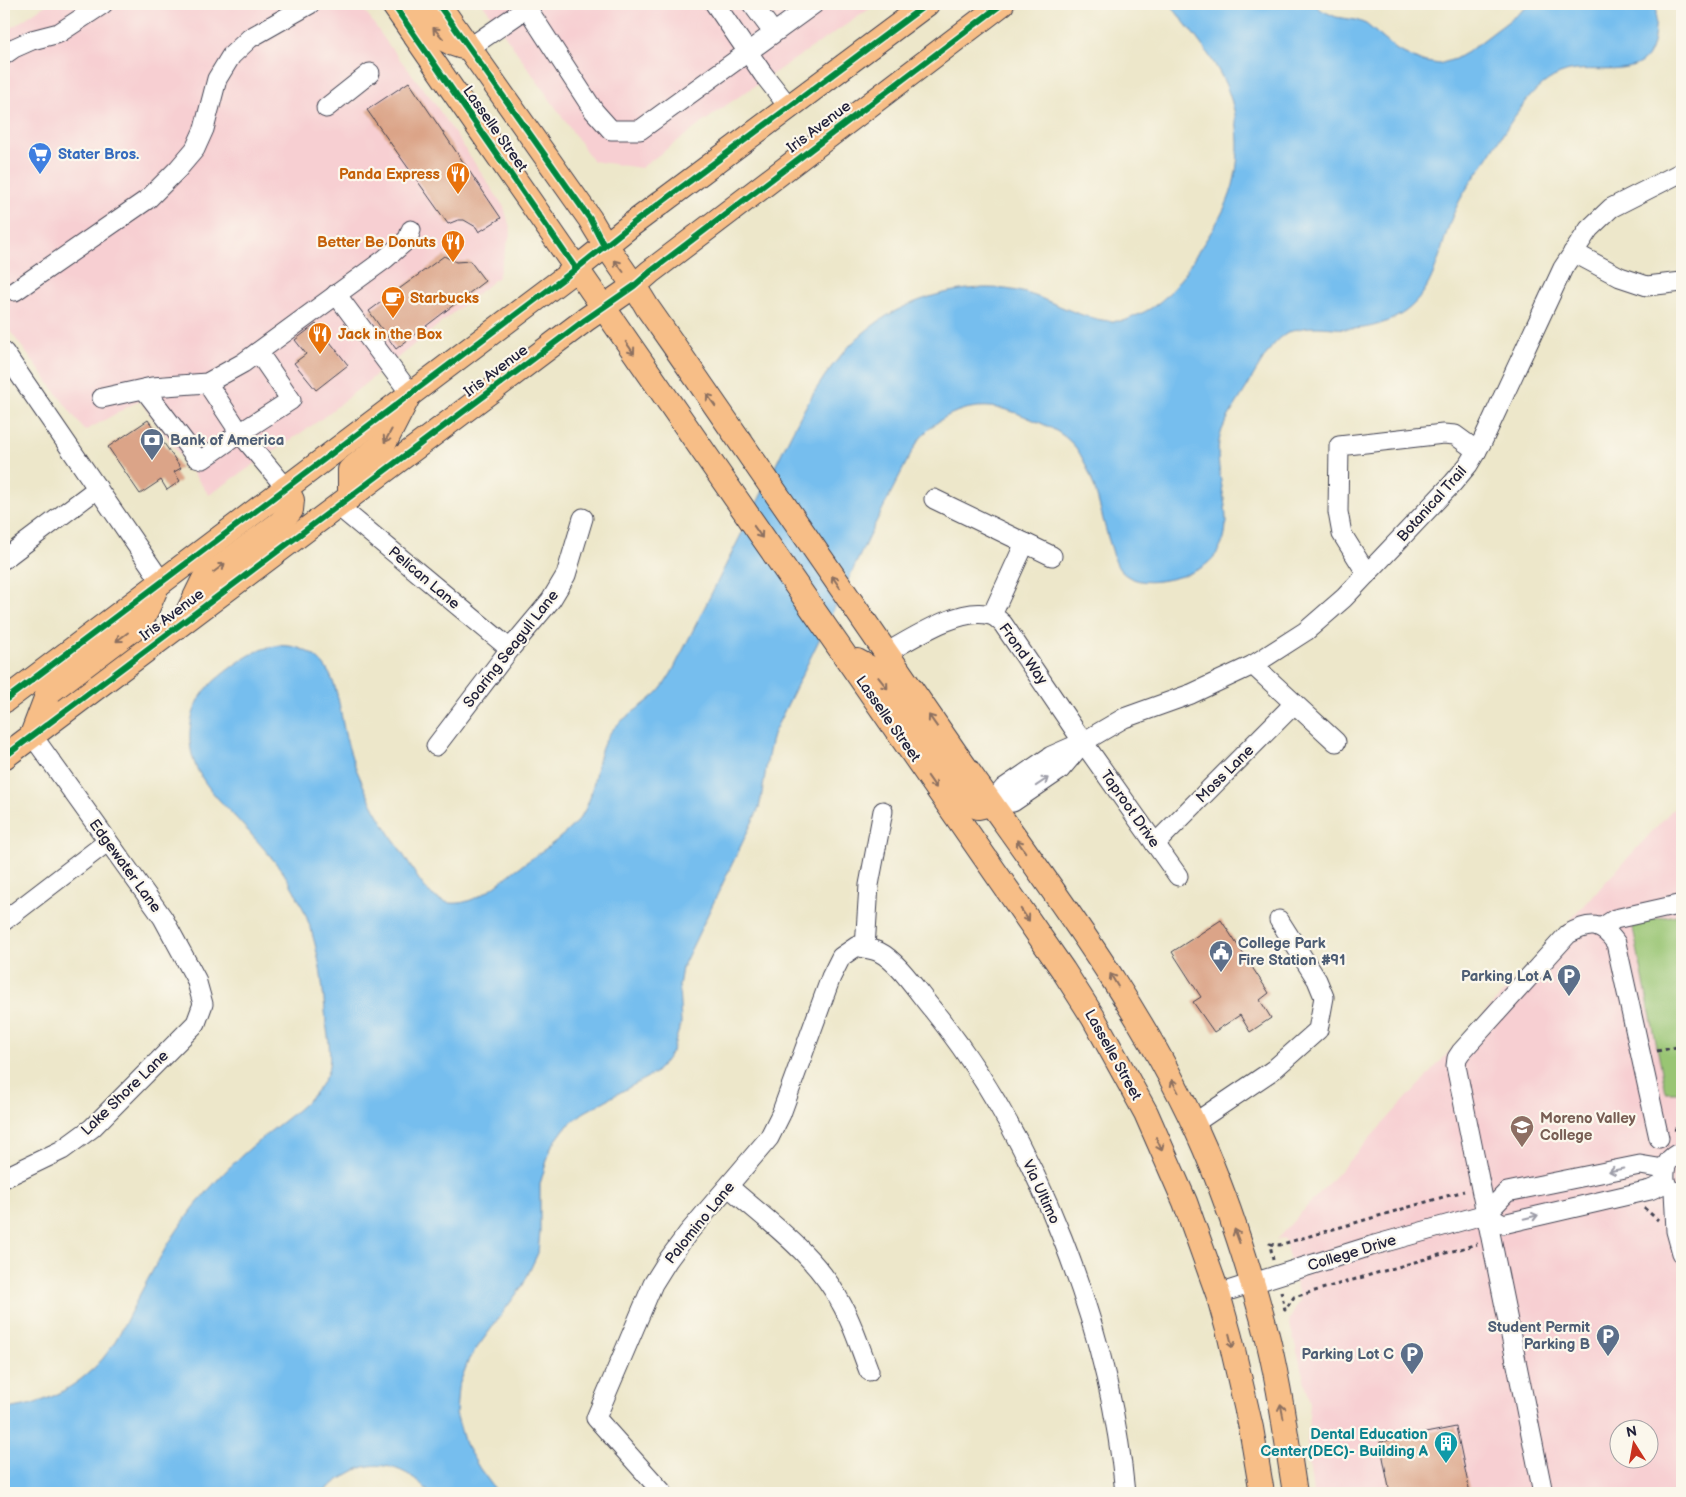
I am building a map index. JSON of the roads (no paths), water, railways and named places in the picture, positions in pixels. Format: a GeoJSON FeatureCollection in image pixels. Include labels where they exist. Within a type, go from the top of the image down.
{"type":"FeatureCollection","features":[{"type":"Feature","properties":{"kind":"main road","name":"Lasselle Street"},"geometry":{"type":"LineString","coordinates":[[392,4],[1063,970],[1093,1017],[1146,1113],[1185,1202],[1218,1294],[1251,1428],[1262,1493]]}},
{"type":"Feature","properties":{"kind":"main road"},"geometry":{"type":"LineString","coordinates":[[416,4],[438,35],[450,44],[469,48]]}},
{"type":"Feature","properties":{"kind":"main road","name":"Lasselle Street"},"geometry":{"type":"LineString","coordinates":[[438,4],[590,219],[604,246],[634,286],[886,654],[1108,970],[1153,1046],[1205,1149],[1242,1248],[1265,1326],[1284,1423],[1295,1493]]}},
{"type":"Feature","properties":{"kind":"main road"},"geometry":{"type":"LineString","coordinates":[[4,700],[927,4]]}},
{"type":"Feature","properties":{"kind":"main road","name":"Iris Avenue"},"geometry":{"type":"LineString","coordinates":[[4,757],[634,286],[1002,4]]}},
{"type":"Feature","properties":{"kind":"main road"},"geometry":{"type":"LineString","coordinates":[[344,501],[350,470],[385,442],[410,393]]}},
{"type":"Feature","properties":{"kind":"main road"},"geometry":{"type":"LineString","coordinates":[[183,622],[204,579],[280,523],[291,510],[292,500],[286,488]]}},
{"type":"Feature","properties":{"kind":"main road"},"geometry":{"type":"LineString","coordinates":[[32,735],[48,693],[141,623],[159,583]]}},
{"type":"Feature","properties":{"kind":"main road"},"geometry":{"type":"LineString","coordinates":[[844,656],[870,668],[880,679],[967,802],[978,807],[991,804]]}},
{"type":"Feature","properties":{"kind":"street"},"geometry":{"type":"LineString","coordinates":[[4,55],[32,40],[59,33],[103,4]]}},
{"type":"Feature","properties":{"kind":"street"},"geometry":{"type":"LineString","coordinates":[[15,291],[148,199],[195,149],[204,129],[217,79],[231,56],[250,38],[310,4]]}},
{"type":"Feature","properties":{"kind":"street"},"geometry":{"type":"LineString","coordinates":[[715,4],[789,107]]}},
{"type":"Feature","properties":{"kind":"street"},"geometry":{"type":"LineString","coordinates":[[752,4],[773,32]]}},
{"type":"Feature","properties":{"kind":"street"},"geometry":{"type":"LineString","coordinates":[[469,48],[528,5],[594,111],[611,130],[640,130],[814,4]]}},
{"type":"Feature","properties":{"kind":"street"},"geometry":{"type":"LineString","coordinates":[[326,108],[370,74]]}},
{"type":"Feature","properties":{"kind":"street","name":"Botanical Trail"},"geometry":{"type":"LineString","coordinates":[[991,804],[1004,788],[1051,756],[1083,742],[1124,718],[1191,694],[1253,665],[1306,631],[1328,614],[1453,482],[1477,451],[1563,268],[1589,229],[1611,208],[1682,172]]}},
{"type":"Feature","properties":{"kind":"street"},"geometry":{"type":"LineString","coordinates":[[102,398],[168,385],[207,383],[243,363],[385,258],[408,239],[411,230]]}},
{"type":"Feature","properties":{"kind":"street"},"geometry":{"type":"LineString","coordinates":[[1573,252],[1620,278],[1647,286],[1682,282]]}},
{"type":"Feature","properties":{"kind":"street"},"geometry":{"type":"LineString","coordinates":[[336,294],[410,393]]}},
{"type":"Feature","properties":{"kind":"street"},"geometry":{"type":"LineString","coordinates":[[4,352],[11,378],[98,488],[159,583]]}},
{"type":"Feature","properties":{"kind":"street"},"geometry":{"type":"LineString","coordinates":[[144,389],[196,457],[204,459],[291,400],[258,352]]}},
{"type":"Feature","properties":{"kind":"street"},"geometry":{"type":"LineString","coordinates":[[207,383],[240,433],[286,488]]}},
{"type":"Feature","properties":{"kind":"street"},"geometry":{"type":"LineString","coordinates":[[1367,574],[1342,534],[1338,512],[1339,446],[1443,434],[1455,435],[1477,451]]}},
{"type":"Feature","properties":{"kind":"street"},"geometry":{"type":"LineString","coordinates":[[4,559],[98,488]]}},
{"type":"Feature","properties":{"kind":"street"},"geometry":{"type":"LineString","coordinates":[[934,499],[1052,556]]}},
{"type":"Feature","properties":{"kind":"street","name":"Pelican Lane"},"geometry":{"type":"LineString","coordinates":[[344,501],[510,649]]}},
{"type":"Feature","properties":{"kind":"street","name":"Soaring Seagull Lane"},"geometry":{"type":"LineString","coordinates":[[436,746],[510,649],[551,600],[566,575],[583,518]]}},
{"type":"Feature","properties":{"kind":"street"},"geometry":{"type":"LineString","coordinates":[[992,615],[1025,544]]}},
{"type":"Feature","properties":{"kind":"street","name":"Frond Way"},"geometry":{"type":"LineString","coordinates":[[886,654],[942,622],[967,615],[982,613],[992,615],[1003,624],[1083,742]]}},
{"type":"Feature","properties":{"kind":"street"},"geometry":{"type":"LineString","coordinates":[[1253,665],[1336,742]]}},
{"type":"Feature","properties":{"kind":"street","name":"Moss Lane"},"geometry":{"type":"LineString","coordinates":[[1155,844],[1294,704]]}},
{"type":"Feature","properties":{"kind":"street","name":"Edgewater Lane"},"geometry":{"type":"LineString","coordinates":[[32,735],[163,918],[196,979],[203,1004]]}},
{"type":"Feature","properties":{"kind":"street","name":"Taproot Drive"},"geometry":{"type":"LineString","coordinates":[[1083,742],[1178,876]]}},
{"type":"Feature","properties":{"kind":"street"},"geometry":{"type":"LineString","coordinates":[[861,947],[869,885],[883,811]]}},
{"type":"Feature","properties":{"kind":"street"},"geometry":{"type":"LineString","coordinates":[[4,921],[107,842]]}},
{"type":"Feature","properties":{"kind":"street"},"geometry":{"type":"LineString","coordinates":[[1602,928],[1615,919],[1682,904]]}},
{"type":"Feature","properties":{"kind":"street"},"geometry":{"type":"LineString","coordinates":[[1193,1124],[1273,1070],[1318,1030],[1324,997],[1317,980],[1279,920]]}},
{"type":"Feature","properties":{"kind":"street"},"geometry":{"type":"LineString","coordinates":[[1543,1493],[1456,1066],[1457,1058],[1461,1052],[1568,934],[1579,928],[1591,925],[1602,928],[1608,932],[1616,943],[1659,1138]]}},
{"type":"Feature","properties":{"kind":"street","name":"Palomino Lane"},"geometry":{"type":"LineString","coordinates":[[663,1493],[596,1418],[653,1284],[688,1233],[769,1138],[781,1114],[831,977],[841,957],[861,947]]}},
{"type":"Feature","properties":{"kind":"street","name":"Via Ultimo"},"geometry":{"type":"LineString","coordinates":[[861,947],[879,952],[897,966],[948,1029],[980,1076],[1036,1177],[1072,1265],[1094,1334],[1110,1396],[1126,1493]]}},
{"type":"Feature","properties":{"kind":"street","name":"Lake Shore Lane"},"geometry":{"type":"LineString","coordinates":[[4,1178],[62,1150],[92,1128],[196,1023],[203,1004]]}},
{"type":"Feature","properties":{"kind":"street"},"geometry":{"type":"LineString","coordinates":[[1682,1152],[1667,1161],[1672,1184],[1676,1231],[1682,1254]]}},
{"type":"Feature","properties":{"kind":"street"},"geometry":{"type":"LineString","coordinates":[[1486,1214],[1507,1192],[1640,1165],[1672,1184]]}},
{"type":"Feature","properties":{"kind":"street"},"geometry":{"type":"LineString","coordinates":[[1486,1214],[1503,1224],[1672,1184]]}},
{"type":"Feature","properties":{"kind":"street"},"geometry":{"type":"LineString","coordinates":[[729,1187],[803,1252],[824,1276],[841,1302],[869,1371]]}},
{"type":"Feature","properties":{"kind":"street","name":"College Drive"},"geometry":{"type":"LineString","coordinates":[[1218,1294],[1380,1244],[1486,1214]]}},
{"type":"Feature","properties":{"kind":"water"},"geometry":{"type":"Polygon","coordinates":[[[1170,4],[1313,4],[1336,17],[1356,20],[1366,24],[1397,50],[1420,61],[1439,64],[1455,59],[1469,51],[1531,4],[1657,4],[1653,45],[1645,60],[1636,65],[1613,70],[1577,70],[1559,74],[1537,89],[1519,110],[1463,195],[1450,222],[1432,277],[1417,301],[1406,311],[1385,322],[1363,328],[1314,327],[1295,330],[1286,334],[1271,348],[1228,417],[1222,430],[1218,448],[1225,504],[1226,522],[1224,539],[1216,554],[1201,568],[1179,577],[1153,582],[1136,580],[1121,571],[1114,558],[1095,489],[1086,465],[1071,442],[1045,425],[1009,411],[994,407],[978,407],[964,409],[945,417],[929,429],[921,438],[915,446],[872,530],[774,732],[759,808],[682,968],[679,986],[681,1023],[672,1052],[655,1073],[583,1113],[565,1128],[551,1147],[540,1184],[538,1253],[523,1285],[469,1359],[458,1388],[456,1413],[465,1444],[480,1469],[498,1493],[429,1493],[414,1478],[405,1473],[395,1468],[374,1465],[364,1467],[341,1478],[322,1493],[4,1493],[4,1409],[29,1405],[53,1396],[75,1384],[95,1367],[115,1342],[162,1254],[196,1204],[238,1159],[317,1091],[328,1071],[330,1059],[322,981],[315,944],[303,908],[283,872],[256,839],[211,791],[198,771],[194,760],[191,749],[190,726],[197,704],[203,694],[213,682],[233,666],[250,655],[267,648],[275,646],[294,647],[304,650],[315,657],[324,665],[335,686],[348,746],[365,790],[422,884],[440,900],[451,903],[474,899],[495,886],[556,840],[579,819],[590,799],[604,743],[615,727],[655,695],[672,672],[797,422],[824,377],[858,337],[879,321],[914,302],[955,291],[976,288],[1016,291],[1035,296],[1087,317],[1122,321],[1153,307],[1168,295],[1180,280],[1213,230],[1224,209],[1235,177],[1238,143],[1234,108],[1222,77],[1204,48],[1170,4]]]}},
{"type":"Feature","properties":{"kind":"place","name":"Stater Bros."},"geometry":{"type":"Point","coordinates":[40,175]}},
{"type":"Feature","properties":{"kind":"place","name":"Panda Express"},"geometry":{"type":"Point","coordinates":[458,195]}},
{"type":"Feature","properties":{"kind":"place","name":"Better Be Donuts"},"geometry":{"type":"Point","coordinates":[453,263]}},
{"type":"Feature","properties":{"kind":"place","name":"Starbucks"},"geometry":{"type":"Point","coordinates":[393,319]}},
{"type":"Feature","properties":{"kind":"place","name":"Jack in the Box"},"geometry":{"type":"Point","coordinates":[320,355]}},
{"type":"Feature","properties":{"kind":"place","name":"Bank of America"},"geometry":{"type":"Point","coordinates":[152,461]}},
{"type":"Feature","properties":{"kind":"place","name":"College Park Fire Station #91"},"geometry":{"type":"Point","coordinates":[1221,973]}},
{"type":"Feature","properties":{"kind":"place","name":"Parking Lot A"},"geometry":{"type":"Point","coordinates":[1569,997]}},
{"type":"Feature","properties":{"kind":"place","name":"Moreno Valley College"},"geometry":{"type":"Point","coordinates":[1522,1148]}},
{"type":"Feature","properties":{"kind":"place","name":"Student Permit Parking B"},"geometry":{"type":"Point","coordinates":[1608,1357]}},
{"type":"Feature","properties":{"kind":"place","name":"Parking Lot C"},"geometry":{"type":"Point","coordinates":[1412,1375]}},
{"type":"Feature","properties":{"kind":"place","name":"Dental Education Center(DEC)- Building A"},"geometry":{"type":"Point","coordinates":[1446,1464]}}]}
